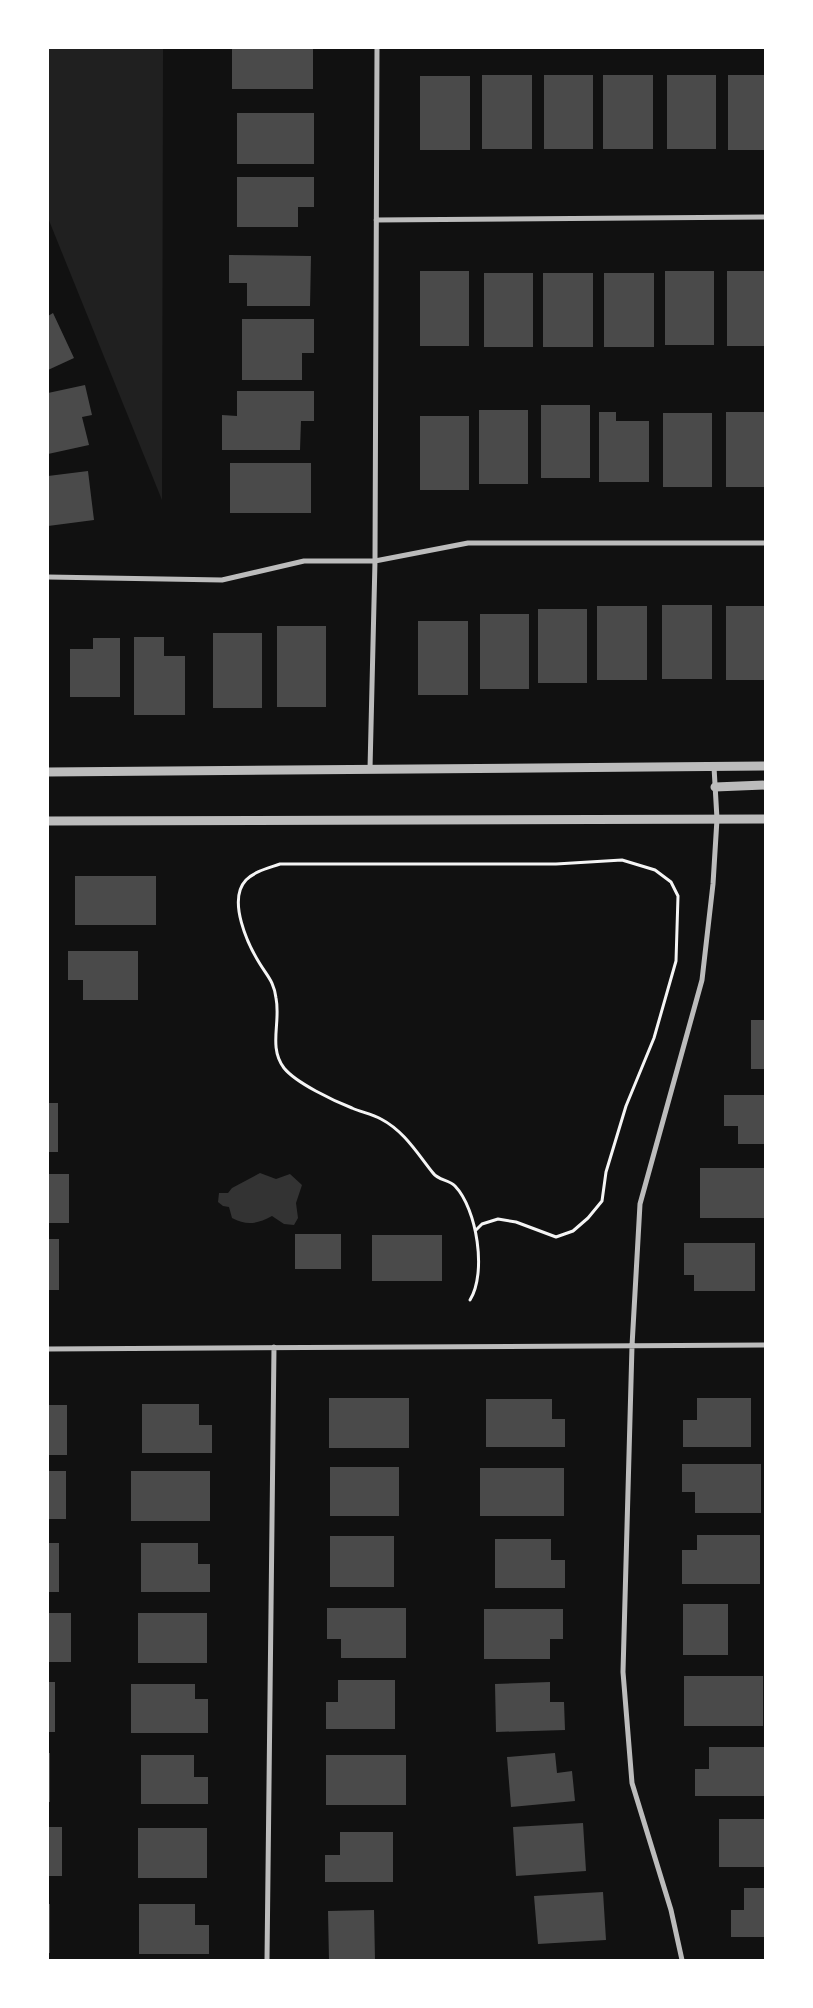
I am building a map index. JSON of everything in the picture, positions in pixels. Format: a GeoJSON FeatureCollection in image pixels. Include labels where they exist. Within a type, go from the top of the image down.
{"type":"FeatureCollection","features":[{"type":"Feature","properties":{"kind":"street"},"geometry":{"type":"LineString","coordinates":[[370,770],[375,561],[376,48]]}},
{"type":"Feature","properties":{"kind":"street"},"geometry":{"type":"LineString","coordinates":[[376,220],[766,217]]}},
{"type":"Feature","properties":{"kind":"street"},"geometry":{"type":"LineString","coordinates":[[48,577],[222,580],[304,561],[375,561],[468,543],[766,543]]}},
{"type":"Feature","properties":{"kind":"street"},"geometry":{"type":"LineString","coordinates":[[682,1960],[671,1910],[632,1784],[623,1681],[632,1346],[640,1204],[702,980],[714,884],[717,819],[714,766]]}},
{"type":"Feature","properties":{"kind":"street"},"geometry":{"type":"LineString","coordinates":[[48,772],[766,766]]}},
{"type":"Feature","properties":{"kind":"street"},"geometry":{"type":"LineString","coordinates":[[715,787],[766,785]]}},
{"type":"Feature","properties":{"kind":"street"},"geometry":{"type":"LineString","coordinates":[[48,821],[766,819]]}},
{"type":"Feature","properties":{"kind":"street"},"geometry":{"type":"LineString","coordinates":[[48,1349],[766,1346]]}},
{"type":"Feature","properties":{"kind":"street"},"geometry":{"type":"LineString","coordinates":[[267,1960],[274,1348]]}},
{"type":"Feature","properties":{"kind":"path"},"geometry":{"type":"LineString","coordinates":[[470,1300],[476,1291],[477,1282],[476,1230],[463,1196],[453,1184],[438,1179],[405,1136],[381,1118],[350,1108],[312,1087],[284,1067],[276,1052],[277,1000],[272,980],[248,943],[240,918],[238,895],[246,880],[263,869],[280,864],[556,864],[622,860],[655,870],[670,882],[678,896],[676,961],[654,1038],[623,1116],[606,1172],[602,1201],[588,1218],[573,1231],[556,1237],[516,1222],[498,1219],[482,1224],[476,1230]]}},
{"type":"Feature","properties":{"kind":"shaded area"},"geometry":{"type":"Polygon","coordinates":[[[48,48],[163,48],[162,500],[48,218],[48,48]]]}},
{"type":"Feature","properties":{"kind":"shaded area"},"geometry":{"type":"Polygon","coordinates":[[[260,1173],[276,1179],[290,1174],[302,1185],[296,1203],[298,1218],[294,1225],[284,1224],[272,1216],[257,1222],[242,1222],[232,1218],[229,1207],[223,1206],[218,1202],[219,1193],[228,1193],[232,1188],[260,1173]]]}},
{"type":"Feature","properties":{"kind":"building"},"geometry":{"type":"Polygon","coordinates":[[[232,48],[313,48],[313,89],[232,89],[232,48]]]}},
{"type":"Feature","properties":{"kind":"building"},"geometry":{"type":"Polygon","coordinates":[[[482,75],[532,75],[532,149],[482,149],[482,75]]]}},
{"type":"Feature","properties":{"kind":"building"},"geometry":{"type":"Polygon","coordinates":[[[544,75],[593,75],[593,149],[544,149],[544,75]]]}},
{"type":"Feature","properties":{"kind":"building"},"geometry":{"type":"Polygon","coordinates":[[[603,75],[653,75],[653,149],[603,149],[603,75]]]}},
{"type":"Feature","properties":{"kind":"building"},"geometry":{"type":"Polygon","coordinates":[[[667,75],[716,75],[716,149],[667,149],[667,75]]]}},
{"type":"Feature","properties":{"kind":"building"},"geometry":{"type":"Polygon","coordinates":[[[728,75],[766,75],[766,150],[728,150],[728,75]]]}},
{"type":"Feature","properties":{"kind":"building"},"geometry":{"type":"Polygon","coordinates":[[[420,76],[470,76],[470,150],[420,150],[420,76]]]}},
{"type":"Feature","properties":{"kind":"building"},"geometry":{"type":"Polygon","coordinates":[[[237,113],[314,113],[314,164],[237,164],[237,113]]]}},
{"type":"Feature","properties":{"kind":"building"},"geometry":{"type":"Polygon","coordinates":[[[237,177],[314,177],[314,207],[298,207],[298,227],[237,227],[237,177]]]}},
{"type":"Feature","properties":{"kind":"building"},"geometry":{"type":"Polygon","coordinates":[[[229,255],[311,256],[310,306],[247,306],[247,283],[229,283],[229,255]]]}},
{"type":"Feature","properties":{"kind":"building"},"geometry":{"type":"Polygon","coordinates":[[[420,271],[469,271],[469,346],[420,346],[420,271]]]}},
{"type":"Feature","properties":{"kind":"building"},"geometry":{"type":"Polygon","coordinates":[[[665,271],[714,271],[714,345],[665,345],[665,271]]]}},
{"type":"Feature","properties":{"kind":"building"},"geometry":{"type":"Polygon","coordinates":[[[727,271],[766,271],[766,346],[727,346],[727,271]]]}},
{"type":"Feature","properties":{"kind":"building"},"geometry":{"type":"Polygon","coordinates":[[[484,273],[533,273],[533,347],[484,347],[484,273]]]}},
{"type":"Feature","properties":{"kind":"building"},"geometry":{"type":"Polygon","coordinates":[[[543,273],[593,273],[593,347],[543,347],[543,273]]]}},
{"type":"Feature","properties":{"kind":"building"},"geometry":{"type":"Polygon","coordinates":[[[604,273],[654,273],[654,347],[604,347],[604,273]]]}},
{"type":"Feature","properties":{"kind":"building"},"geometry":{"type":"Polygon","coordinates":[[[53,313],[74,358],[48,370],[48,316],[53,313]]]}},
{"type":"Feature","properties":{"kind":"building"},"geometry":{"type":"Polygon","coordinates":[[[242,319],[314,319],[314,353],[302,353],[302,380],[242,380],[242,319]]]}},
{"type":"Feature","properties":{"kind":"building"},"geometry":{"type":"Polygon","coordinates":[[[85,385],[92,415],[82,417],[89,445],[48,454],[48,393],[85,385]]]}},
{"type":"Feature","properties":{"kind":"building"},"geometry":{"type":"Polygon","coordinates":[[[237,391],[314,391],[314,421],[301,421],[300,450],[222,450],[222,415],[237,416],[237,391]]]}},
{"type":"Feature","properties":{"kind":"building"},"geometry":{"type":"Polygon","coordinates":[[[541,405],[590,405],[590,478],[541,478],[541,405]]]}},
{"type":"Feature","properties":{"kind":"building"},"geometry":{"type":"Polygon","coordinates":[[[479,410],[528,410],[528,484],[479,484],[479,410]]]}},
{"type":"Feature","properties":{"kind":"building"},"geometry":{"type":"Polygon","coordinates":[[[599,412],[616,412],[616,421],[649,421],[649,482],[599,482],[599,412]]]}},
{"type":"Feature","properties":{"kind":"building"},"geometry":{"type":"Polygon","coordinates":[[[726,412],[766,412],[766,487],[726,487],[726,412]]]}},
{"type":"Feature","properties":{"kind":"building"},"geometry":{"type":"Polygon","coordinates":[[[663,413],[712,413],[712,487],[663,487],[663,413]]]}},
{"type":"Feature","properties":{"kind":"building"},"geometry":{"type":"Polygon","coordinates":[[[420,416],[469,416],[469,490],[420,490],[420,416]]]}},
{"type":"Feature","properties":{"kind":"building"},"geometry":{"type":"Polygon","coordinates":[[[230,463],[311,463],[311,513],[230,513],[230,463]]]}},
{"type":"Feature","properties":{"kind":"building"},"geometry":{"type":"Polygon","coordinates":[[[88,471],[94,520],[48,526],[48,476],[88,471]]]}},
{"type":"Feature","properties":{"kind":"building"},"geometry":{"type":"Polygon","coordinates":[[[662,605],[712,605],[712,679],[662,679],[662,605]]]}},
{"type":"Feature","properties":{"kind":"building"},"geometry":{"type":"Polygon","coordinates":[[[597,606],[647,606],[647,680],[597,680],[597,606]]]}},
{"type":"Feature","properties":{"kind":"building"},"geometry":{"type":"Polygon","coordinates":[[[726,606],[766,606],[766,680],[726,680],[726,606]]]}},
{"type":"Feature","properties":{"kind":"building"},"geometry":{"type":"Polygon","coordinates":[[[538,609],[587,609],[587,683],[538,683],[538,609]]]}},
{"type":"Feature","properties":{"kind":"building"},"geometry":{"type":"Polygon","coordinates":[[[480,614],[529,614],[529,689],[480,689],[480,614]]]}},
{"type":"Feature","properties":{"kind":"building"},"geometry":{"type":"Polygon","coordinates":[[[418,621],[468,621],[468,695],[418,695],[418,621]]]}},
{"type":"Feature","properties":{"kind":"building"},"geometry":{"type":"Polygon","coordinates":[[[277,626],[326,626],[326,707],[277,707],[277,626]]]}},
{"type":"Feature","properties":{"kind":"building"},"geometry":{"type":"Polygon","coordinates":[[[213,633],[262,633],[262,708],[213,708],[213,633]]]}},
{"type":"Feature","properties":{"kind":"building"},"geometry":{"type":"Polygon","coordinates":[[[134,637],[164,637],[164,656],[185,656],[185,715],[134,715],[134,637]]]}},
{"type":"Feature","properties":{"kind":"building"},"geometry":{"type":"Polygon","coordinates":[[[93,638],[120,638],[120,697],[70,697],[70,649],[93,649],[93,638]]]}},
{"type":"Feature","properties":{"kind":"building"},"geometry":{"type":"Polygon","coordinates":[[[75,876],[156,876],[156,925],[75,925],[75,876]]]}},
{"type":"Feature","properties":{"kind":"building"},"geometry":{"type":"Polygon","coordinates":[[[68,951],[138,951],[138,1000],[83,1000],[83,980],[68,980],[68,951]]]}},
{"type":"Feature","properties":{"kind":"building"},"geometry":{"type":"Polygon","coordinates":[[[751,1020],[766,1020],[766,1069],[751,1069],[751,1020]]]}},
{"type":"Feature","properties":{"kind":"building"},"geometry":{"type":"Polygon","coordinates":[[[724,1095],[766,1095],[766,1144],[738,1144],[738,1126],[724,1126],[724,1095]]]}},
{"type":"Feature","properties":{"kind":"building"},"geometry":{"type":"Polygon","coordinates":[[[48,1103],[58,1103],[58,1152],[48,1152],[48,1103]]]}},
{"type":"Feature","properties":{"kind":"building"},"geometry":{"type":"Polygon","coordinates":[[[700,1168],[764,1168],[764,1218],[700,1218],[700,1168]]]}},
{"type":"Feature","properties":{"kind":"building"},"geometry":{"type":"Polygon","coordinates":[[[48,1174],[69,1174],[69,1223],[48,1223],[48,1174]]]}},
{"type":"Feature","properties":{"kind":"building"},"geometry":{"type":"Polygon","coordinates":[[[295,1234],[341,1234],[341,1269],[295,1269],[295,1234]]]}},
{"type":"Feature","properties":{"kind":"building"},"geometry":{"type":"Polygon","coordinates":[[[372,1235],[442,1235],[442,1281],[372,1281],[372,1235]]]}},
{"type":"Feature","properties":{"kind":"building"},"geometry":{"type":"Polygon","coordinates":[[[48,1239],[59,1239],[59,1290],[48,1290],[48,1239]]]}},
{"type":"Feature","properties":{"kind":"building"},"geometry":{"type":"Polygon","coordinates":[[[684,1243],[755,1243],[755,1291],[694,1291],[694,1275],[684,1275],[684,1243]]]}},
{"type":"Feature","properties":{"kind":"building"},"geometry":{"type":"Polygon","coordinates":[[[329,1398],[409,1398],[409,1448],[329,1448],[329,1398]]]}},
{"type":"Feature","properties":{"kind":"building"},"geometry":{"type":"Polygon","coordinates":[[[697,1398],[751,1398],[751,1447],[683,1447],[683,1420],[697,1420],[697,1398]]]}},
{"type":"Feature","properties":{"kind":"building"},"geometry":{"type":"Polygon","coordinates":[[[486,1399],[552,1399],[552,1419],[565,1419],[565,1447],[486,1447],[486,1399]]]}},
{"type":"Feature","properties":{"kind":"building"},"geometry":{"type":"Polygon","coordinates":[[[142,1404],[199,1404],[199,1425],[212,1425],[212,1453],[142,1453],[142,1404]]]}},
{"type":"Feature","properties":{"kind":"building"},"geometry":{"type":"Polygon","coordinates":[[[48,1405],[67,1405],[67,1455],[48,1455],[48,1405]]]}},
{"type":"Feature","properties":{"kind":"building"},"geometry":{"type":"Polygon","coordinates":[[[682,1464],[761,1464],[761,1513],[695,1513],[695,1492],[682,1492],[682,1464]]]}},
{"type":"Feature","properties":{"kind":"building"},"geometry":{"type":"Polygon","coordinates":[[[330,1467],[399,1467],[399,1516],[330,1516],[330,1467]]]}},
{"type":"Feature","properties":{"kind":"building"},"geometry":{"type":"Polygon","coordinates":[[[480,1468],[564,1468],[564,1516],[480,1516],[480,1468]]]}},
{"type":"Feature","properties":{"kind":"building"},"geometry":{"type":"Polygon","coordinates":[[[48,1471],[66,1471],[66,1519],[48,1519],[48,1471]]]}},
{"type":"Feature","properties":{"kind":"building"},"geometry":{"type":"Polygon","coordinates":[[[131,1471],[210,1471],[210,1521],[131,1521],[131,1471]]]}},
{"type":"Feature","properties":{"kind":"building"},"geometry":{"type":"Polygon","coordinates":[[[697,1535],[760,1535],[760,1584],[682,1584],[682,1550],[697,1550],[697,1535]]]}},
{"type":"Feature","properties":{"kind":"building"},"geometry":{"type":"Polygon","coordinates":[[[330,1536],[394,1536],[394,1587],[330,1587],[330,1536]]]}},
{"type":"Feature","properties":{"kind":"building"},"geometry":{"type":"Polygon","coordinates":[[[495,1539],[551,1539],[551,1560],[565,1560],[565,1588],[495,1588],[495,1539]]]}},
{"type":"Feature","properties":{"kind":"building"},"geometry":{"type":"Polygon","coordinates":[[[48,1543],[59,1543],[59,1592],[48,1592],[48,1543]]]}},
{"type":"Feature","properties":{"kind":"building"},"geometry":{"type":"Polygon","coordinates":[[[141,1543],[198,1543],[198,1564],[210,1564],[210,1592],[141,1592],[141,1543]]]}},
{"type":"Feature","properties":{"kind":"building"},"geometry":{"type":"Polygon","coordinates":[[[683,1604],[728,1604],[728,1655],[683,1655],[683,1604]]]}},
{"type":"Feature","properties":{"kind":"building"},"geometry":{"type":"Polygon","coordinates":[[[327,1608],[406,1608],[406,1658],[341,1658],[341,1639],[327,1639],[327,1608]]]}},
{"type":"Feature","properties":{"kind":"building"},"geometry":{"type":"Polygon","coordinates":[[[484,1609],[563,1609],[563,1639],[550,1639],[550,1659],[484,1659],[484,1609]]]}},
{"type":"Feature","properties":{"kind":"building"},"geometry":{"type":"Polygon","coordinates":[[[48,1613],[71,1613],[71,1662],[48,1662],[48,1613]]]}},
{"type":"Feature","properties":{"kind":"building"},"geometry":{"type":"Polygon","coordinates":[[[138,1613],[207,1613],[207,1663],[138,1663],[138,1613]]]}},
{"type":"Feature","properties":{"kind":"building"},"geometry":{"type":"Polygon","coordinates":[[[684,1676],[763,1676],[763,1726],[684,1726],[684,1676]]]}},
{"type":"Feature","properties":{"kind":"building"},"geometry":{"type":"Polygon","coordinates":[[[338,1680],[395,1680],[395,1729],[326,1729],[326,1702],[338,1702],[338,1680]]]}},
{"type":"Feature","properties":{"kind":"building"},"geometry":{"type":"Polygon","coordinates":[[[48,1682],[55,1682],[55,1732],[48,1732],[48,1682]]]}},
{"type":"Feature","properties":{"kind":"building"},"geometry":{"type":"Polygon","coordinates":[[[550,1682],[550,1702],[564,1702],[565,1730],[496,1732],[495,1684],[550,1682]]]}},
{"type":"Feature","properties":{"kind":"building"},"geometry":{"type":"Polygon","coordinates":[[[131,1684],[195,1684],[195,1699],[208,1699],[208,1733],[131,1733],[131,1684]]]}},
{"type":"Feature","properties":{"kind":"building"},"geometry":{"type":"Polygon","coordinates":[[[709,1747],[764,1747],[764,1796],[695,1796],[695,1769],[709,1769],[709,1747]]]}},
{"type":"Feature","properties":{"kind":"building"},"geometry":{"type":"Polygon","coordinates":[[[48,1753],[50,1753],[50,1802],[48,1802],[48,1753]]]}},
{"type":"Feature","properties":{"kind":"building"},"geometry":{"type":"Polygon","coordinates":[[[555,1753],[557,1773],[572,1771],[575,1801],[511,1807],[507,1757],[555,1753]]]}},
{"type":"Feature","properties":{"kind":"building"},"geometry":{"type":"Polygon","coordinates":[[[141,1755],[194,1755],[194,1777],[208,1777],[208,1804],[141,1804],[141,1755]]]}},
{"type":"Feature","properties":{"kind":"building"},"geometry":{"type":"Polygon","coordinates":[[[326,1755],[406,1755],[406,1805],[326,1805],[326,1755]]]}},
{"type":"Feature","properties":{"kind":"building"},"geometry":{"type":"Polygon","coordinates":[[[719,1819],[766,1819],[766,1867],[719,1867],[719,1819]]]}},
{"type":"Feature","properties":{"kind":"building"},"geometry":{"type":"Polygon","coordinates":[[[583,1823],[586,1871],[516,1876],[513,1827],[583,1823]]]}},
{"type":"Feature","properties":{"kind":"building"},"geometry":{"type":"Polygon","coordinates":[[[48,1827],[62,1827],[62,1876],[48,1876],[48,1827]]]}},
{"type":"Feature","properties":{"kind":"building"},"geometry":{"type":"Polygon","coordinates":[[[138,1828],[207,1828],[207,1878],[138,1878],[138,1828]]]}},
{"type":"Feature","properties":{"kind":"building"},"geometry":{"type":"Polygon","coordinates":[[[340,1832],[393,1832],[393,1882],[325,1882],[325,1855],[340,1855],[340,1832]]]}},
{"type":"Feature","properties":{"kind":"building"},"geometry":{"type":"Polygon","coordinates":[[[744,1888],[766,1888],[766,1937],[731,1937],[731,1910],[744,1910],[744,1888]]]}},
{"type":"Feature","properties":{"kind":"building"},"geometry":{"type":"Polygon","coordinates":[[[603,1892],[606,1940],[538,1944],[534,1896],[603,1892]]]}},
{"type":"Feature","properties":{"kind":"building"},"geometry":{"type":"Polygon","coordinates":[[[48,1904],[50,1904],[50,1953],[48,1953],[48,1904]]]}},
{"type":"Feature","properties":{"kind":"building"},"geometry":{"type":"Polygon","coordinates":[[[139,1904],[195,1904],[195,1925],[209,1925],[209,1954],[139,1954],[139,1904]]]}},
{"type":"Feature","properties":{"kind":"building"},"geometry":{"type":"Polygon","coordinates":[[[374,1910],[375,1960],[329,1960],[328,1911],[374,1910]]]}}]}
